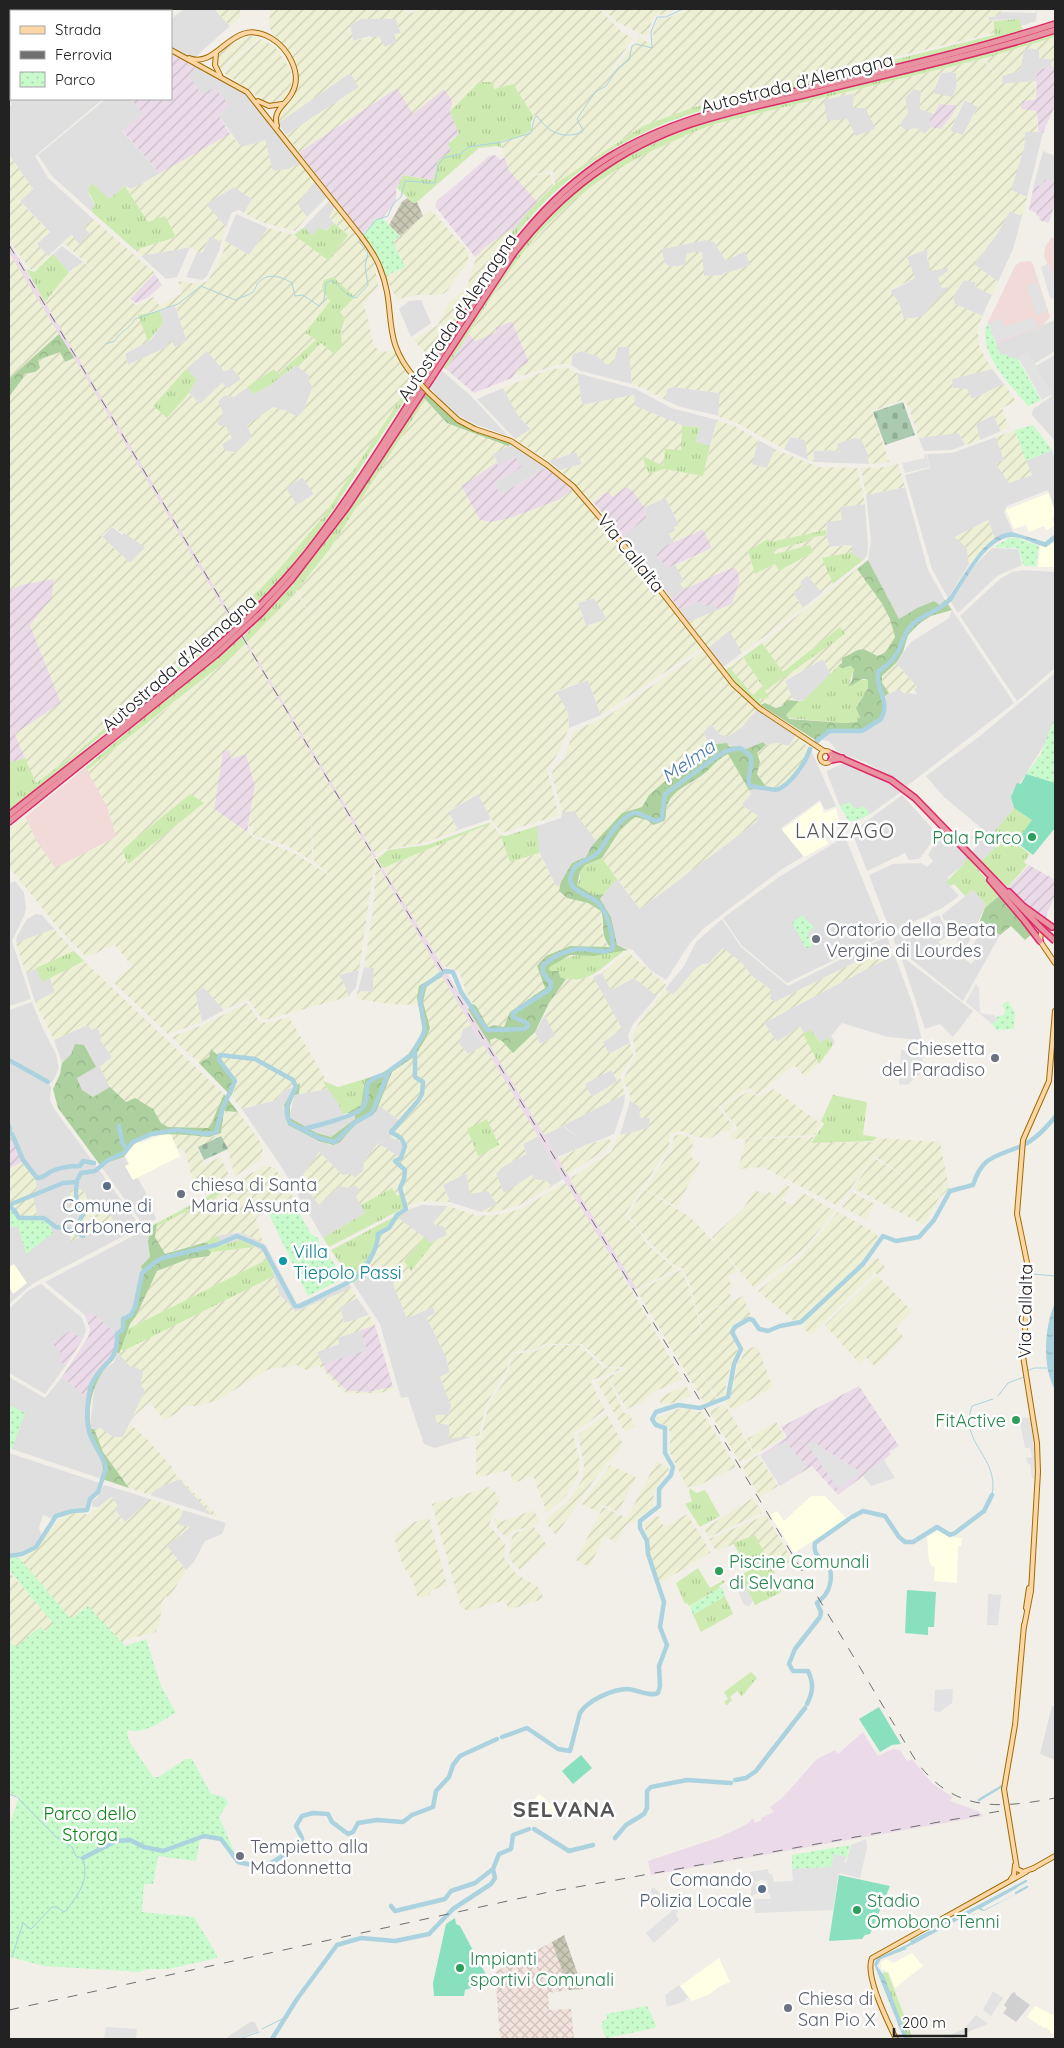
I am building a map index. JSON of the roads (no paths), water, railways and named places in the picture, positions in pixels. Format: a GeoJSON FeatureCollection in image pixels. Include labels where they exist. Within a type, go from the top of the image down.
{"type":"FeatureCollection","features":[{"type":"Feature","properties":{"kind":"highway","name":"Autostrada d'Alemagna"},"geometry":{"type":"LineString","coordinates":[[9,816],[203,659],[267,599],[308,551],[346,499],[506,254],[540,214],[585,174],[642,138],[690,119],[966,50],[1055,24]]}},
{"type":"Feature","properties":{"kind":"highway","name":"Autostrada d'Alemagna"},"geometry":{"type":"LineString","coordinates":[[9,822],[217,654],[256,618],[291,580],[347,507],[513,254],[547,214],[587,179],[640,146],[692,124],[958,58],[1055,30]]}},
{"type":"Feature","properties":{"kind":"highway"},"geometry":{"type":"LineString","coordinates":[[831,757],[842,758],[891,780],[915,798],[984,872],[1055,941]]}},
{"type":"Feature","properties":{"kind":"highway"},"geometry":{"type":"LineString","coordinates":[[984,872],[996,879],[1023,906],[1054,927]]}},
{"type":"Feature","properties":{"kind":"highway"},"geometry":{"type":"LineString","coordinates":[[984,872],[1040,942]]}},
{"type":"Feature","properties":{"kind":"main road"},"geometry":{"type":"LineString","coordinates":[[179,54],[199,61],[206,59],[227,41],[249,33],[266,36],[277,42],[291,60],[296,80],[292,93],[276,114],[279,130]]}},
{"type":"Feature","properties":{"kind":"main road"},"geometry":{"type":"LineString","coordinates":[[172,50],[241,87],[256,100],[270,106],[284,103]]}},
{"type":"Feature","properties":{"kind":"main road"},"geometry":{"type":"LineString","coordinates":[[217,51],[215,66],[220,76]]}},
{"type":"Feature","properties":{"kind":"main road","name":"Via Callalta"},"geometry":{"type":"LineString","coordinates":[[256,100],[363,240],[382,274],[393,345],[396,353],[416,380],[458,420],[475,429],[511,441],[547,465],[573,486],[633,555],[733,684],[759,708],[831,757]]}},
{"type":"Feature","properties":{"kind":"main road","name":"Via Callalta"},"geometry":{"type":"LineString","coordinates":[[809,743],[820,756]]}},
{"type":"Feature","properties":{"kind":"main road"},"geometry":{"type":"LineString","coordinates":[[824,751],[820,756],[824,762],[831,757]]}},
{"type":"Feature","properties":{"kind":"main road"},"geometry":{"type":"LineString","coordinates":[[1054,927],[1043,930],[1040,942],[1055,963]]}},
{"type":"Feature","properties":{"kind":"main road","name":"Via Callalta"},"geometry":{"type":"LineString","coordinates":[[1031,1583],[1038,1476],[1037,1448],[1024,1370],[1028,1272],[1017,1214],[1023,1141],[1049,1081],[1055,1011]]}},
{"type":"Feature","properties":{"kind":"main road"},"geometry":{"type":"LineString","coordinates":[[1007,1883],[1014,1875],[1014,1858],[1004,1792],[1014,1734],[1024,1627],[1028,1592],[1031,1583]]}},
{"type":"Feature","properties":{"kind":"main road"},"geometry":{"type":"LineString","coordinates":[[1024,1627],[1031,1583]]}},
{"type":"Feature","properties":{"kind":"main road"},"geometry":{"type":"LineString","coordinates":[[894,2039],[872,1980],[870,1966],[872,1958],[1055,1856]]}},
{"type":"Feature","properties":{"kind":"main road"},"geometry":{"type":"LineString","coordinates":[[1014,1858],[1020,1871],[1034,1868]]}},
{"type":"Feature","properties":{"kind":"water"},"geometry":{"type":"Polygon","coordinates":[[[1012,532],[1045,542],[1055,534],[1055,540],[1046,547],[1016,537],[1002,539],[985,553],[951,602],[948,598],[983,548],[1002,534],[1012,532]]]}},
{"type":"Feature","properties":{"kind":"water"},"geometry":{"type":"Polygon","coordinates":[[[1055,1303],[1055,1390],[1048,1370],[1046,1347],[1051,1313],[1055,1303]]]}},
{"type":"Feature","properties":{"kind":"water"},"geometry":{"type":"Polygon","coordinates":[[[1016,1885],[1017,1888],[981,1908],[984,1910],[1020,1892],[984,1911],[978,1909],[912,1945],[910,1941],[1016,1885]]]}},
{"type":"Feature","properties":{"kind":"water"},"geometry":{"type":"Polygon","coordinates":[[[904,1946],[907,1949],[881,1959],[877,1966],[884,1976],[908,2039],[904,2039],[874,1964],[877,1958],[904,1946]]]}},
{"type":"Feature","properties":{"kind":"waterway"},"geometry":{"type":"LineString","coordinates":[[363,236],[376,220],[388,216],[393,204],[401,197],[405,181],[435,183],[438,166],[443,158],[461,154],[468,147],[502,142],[531,133],[534,119],[537,116],[541,122],[556,133],[568,135],[582,132],[583,130],[577,119],[595,92],[606,86],[618,68],[629,60],[632,46],[636,44],[652,48],[651,32],[657,17],[666,17],[683,9]]}},
{"type":"Feature","properties":{"kind":"waterway"},"geometry":{"type":"LineString","coordinates":[[106,344],[115,341],[135,319],[178,304],[201,286],[235,300],[249,295],[263,279],[276,276],[292,283],[295,296],[303,295],[319,306],[324,300],[326,283],[332,280],[348,295],[356,298],[368,285],[365,266],[368,253],[360,243],[360,239]]}},
{"type":"Feature","properties":{"kind":"waterway","name":"Melma"},"geometry":{"type":"LineString","coordinates":[[816,742],[829,731],[862,731],[881,719],[884,713],[884,701],[878,672],[889,663],[900,649],[908,629],[916,621],[942,606],[952,597]]}},
{"type":"Feature","properties":{"kind":"waterway","name":"Melma"},"geometry":{"type":"LineString","coordinates":[[9,1205],[63,1183],[76,1182],[81,1173],[95,1171],[108,1160],[124,1153],[133,1142],[151,1134],[177,1130],[207,1134],[216,1132],[223,1107],[235,1081],[219,1060],[220,1055],[255,1059],[293,1080],[296,1087],[289,1100],[287,1109],[290,1123],[319,1138],[335,1142],[354,1123],[372,1113],[389,1071],[412,1054],[425,1031],[420,1001],[423,987],[445,971],[453,972],[461,992],[487,1030],[524,1029],[528,1026],[527,1023],[513,1017],[513,1013],[550,989],[551,983],[543,973],[543,965],[569,951],[583,949],[606,951],[613,948],[609,925],[602,908],[595,900],[574,888],[570,877],[578,864],[597,854],[616,827],[626,817],[637,813],[658,821],[662,818],[665,794],[726,751],[740,748],[750,755],[750,786],[776,790],[787,784],[797,773],[810,749]]}},
{"type":"Feature","properties":{"kind":"waterway"},"geometry":{"type":"LineString","coordinates":[[350,1281],[360,1273],[373,1254],[378,1234],[389,1228],[397,1215],[406,1209],[400,1188],[405,1170],[395,1161],[401,1158],[405,1146],[401,1138],[391,1132],[422,1094],[423,1082],[415,1077],[415,1051]]}},
{"type":"Feature","properties":{"kind":"waterway"},"geometry":{"type":"LineString","coordinates":[[9,1060],[48,1082]]}},
{"type":"Feature","properties":{"kind":"waterway"},"geometry":{"type":"LineString","coordinates":[[302,1129],[334,1121],[358,1111],[365,1103],[368,1084],[371,1080],[387,1074]]}},
{"type":"Feature","properties":{"kind":"waterway"},"geometry":{"type":"LineString","coordinates":[[502,1737],[527,1728],[558,1749],[570,1751],[580,1713],[595,1700],[608,1693],[622,1689],[652,1694],[658,1693],[660,1686],[659,1666],[667,1645],[660,1627],[664,1602],[648,1554],[647,1541],[640,1528],[640,1521],[659,1506],[659,1489],[671,1475],[673,1467],[665,1453],[665,1428],[656,1425],[652,1419],[656,1412],[678,1405],[700,1408],[728,1397],[734,1364],[741,1349],[732,1332],[735,1327],[749,1319],[753,1320],[759,1329],[768,1331],[780,1326],[801,1322],[863,1264],[883,1236],[896,1241],[919,1237],[934,1220],[950,1191],[973,1185],[980,1169],[985,1163],[1030,1141],[1055,1117]]}},
{"type":"Feature","properties":{"kind":"waterway"},"geometry":{"type":"LineString","coordinates":[[9,1126],[10,1130]]}},
{"type":"Feature","properties":{"kind":"waterway"},"geometry":{"type":"LineString","coordinates":[[119,1126],[122,1142],[127,1149]]}},
{"type":"Feature","properties":{"kind":"waterway"},"geometry":{"type":"LineString","coordinates":[[12,1134],[23,1160],[37,1178],[59,1169],[80,1166],[83,1161],[94,1163]]}},
{"type":"Feature","properties":{"kind":"waterway"},"geometry":{"type":"LineString","coordinates":[[67,1229],[83,1236],[83,1226],[79,1222],[84,1212],[76,1198],[77,1182]]}},
{"type":"Feature","properties":{"kind":"waterway"},"geometry":{"type":"LineString","coordinates":[[9,1206],[19,1218],[44,1218],[56,1227],[64,1228]]}},
{"type":"Feature","properties":{"kind":"waterway"},"geometry":{"type":"LineString","coordinates":[[9,1556],[22,1554],[36,1547],[56,1516],[72,1511],[87,1510],[90,1499],[98,1492],[106,1468],[89,1432],[87,1421],[88,1398],[96,1376],[115,1351],[117,1334],[123,1329],[123,1319],[131,1315],[135,1307],[142,1273],[154,1263],[162,1258],[216,1245],[237,1236],[263,1247],[295,1306],[300,1306],[347,1283]]}},
{"type":"Feature","properties":{"kind":"waterway"},"geometry":{"type":"LineString","coordinates":[[1032,1274],[1055,1276]]}},
{"type":"Feature","properties":{"kind":"waterway"},"geometry":{"type":"LineString","coordinates":[[1027,1371],[1034,1368],[1048,1368]]}},
{"type":"Feature","properties":{"kind":"waterway"},"geometry":{"type":"LineString","coordinates":[[998,1396],[1008,1383],[1024,1377]]}},
{"type":"Feature","properties":{"kind":"waterway"},"geometry":{"type":"LineString","coordinates":[[992,1495],[993,1481],[990,1470],[974,1440],[970,1430],[969,1419],[972,1406],[993,1399]]}},
{"type":"Feature","properties":{"kind":"waterway"},"geometry":{"type":"LineString","coordinates":[[852,1517],[863,1511],[885,1516],[899,1537],[905,1542],[913,1542],[937,1527],[950,1535],[955,1533],[984,1511],[992,1495]]}},
{"type":"Feature","properties":{"kind":"waterway"},"geometry":{"type":"LineString","coordinates":[[807,1704],[812,1688],[808,1671],[793,1671],[789,1664],[795,1649],[820,1617],[821,1612],[817,1603],[825,1595],[830,1584],[830,1569],[816,1554],[815,1543],[849,1519]]}},
{"type":"Feature","properties":{"kind":"waterway"},"geometry":{"type":"LineString","coordinates":[[735,1780],[746,1778],[756,1771],[805,1708]]}},
{"type":"Feature","properties":{"kind":"waterway"},"geometry":{"type":"LineString","coordinates":[[266,1865],[302,1843],[302,1838],[296,1826],[302,1816],[313,1813],[328,1814],[332,1822],[348,1834],[353,1832],[358,1823],[377,1820],[403,1822],[412,1815],[433,1807],[436,1791],[449,1777],[453,1765],[460,1756],[497,1739]]}},
{"type":"Feature","properties":{"kind":"waterway"},"geometry":{"type":"LineString","coordinates":[[615,1838],[626,1825],[644,1814],[647,1808],[647,1791],[651,1787],[687,1780],[731,1783]]}},
{"type":"Feature","properties":{"kind":"waterway"},"geometry":{"type":"LineString","coordinates":[[979,1800],[1002,1786]]}},
{"type":"Feature","properties":{"kind":"waterway"},"geometry":{"type":"LineString","coordinates":[[9,1794],[17,1797],[55,1836],[72,1847],[76,1856],[83,1858],[85,1867],[82,1886],[67,1910],[64,1912],[57,1907],[52,1907],[31,1929],[23,1923],[12,1957]]}},
{"type":"Feature","properties":{"kind":"waterway"},"geometry":{"type":"LineString","coordinates":[[272,2039],[297,1999],[337,1945],[361,1938],[395,1941],[429,1934],[453,1909],[491,1884],[495,1878],[493,1869],[499,1854],[511,1849],[513,1835],[529,1829]]}},
{"type":"Feature","properties":{"kind":"waterway"},"geometry":{"type":"LineString","coordinates":[[534,1829],[569,1851],[593,1845]]}},
{"type":"Feature","properties":{"kind":"waterway"},"geometry":{"type":"LineString","coordinates":[[83,1858],[116,1841],[130,1840],[144,1847],[163,1851],[204,1836],[221,1839],[238,1862],[261,1867]]}},
{"type":"Feature","properties":{"kind":"waterway"},"geometry":{"type":"LineString","coordinates":[[391,1906],[395,1911],[445,1899],[451,1891],[475,1883],[493,1869]]}},
{"type":"Feature","properties":{"kind":"waterway"},"geometry":{"type":"LineString","coordinates":[[1015,1887],[1026,1881]]}},
{"type":"Feature","properties":{"kind":"waterway"},"geometry":{"type":"LineString","coordinates":[[1016,1893],[1027,1887]]}},
{"type":"Feature","properties":{"kind":"waterway"},"geometry":{"type":"LineString","coordinates":[[903,1948],[914,1942]]}},
{"type":"Feature","properties":{"kind":"waterway"},"geometry":{"type":"LineString","coordinates":[[262,2029],[286,2017]]}},
{"type":"Feature","properties":{"kind":"waterway"},"geometry":{"type":"LineString","coordinates":[[239,2039],[259,2032]]}},
{"type":"Feature","properties":{"kind":"railway"},"geometry":{"type":"LineString","coordinates":[[9,245],[236,625]]}},
{"type":"Feature","properties":{"kind":"railway"},"geometry":{"type":"LineString","coordinates":[[242,636],[916,1761],[931,1778],[946,1790],[978,1803],[996,1805],[1015,1804],[1055,1798]]}},
{"type":"Feature","properties":{"kind":"railway"},"geometry":{"type":"LineString","coordinates":[[9,2010],[549,1892],[1006,1810]]}},
{"type":"Feature","properties":{"kind":"place","name":"Pala Parco"},"geometry":{"type":"Point","coordinates":[1032,837]}},
{"type":"Feature","properties":{"kind":"place","name":"Oratorio della Beata Vergine di Lourdes"},"geometry":{"type":"Point","coordinates":[816,939]}},
{"type":"Feature","properties":{"kind":"place","name":"Chiesetta del Paradiso"},"geometry":{"type":"Point","coordinates":[995,1058]}},
{"type":"Feature","properties":{"kind":"place","name":"Comune di Carbonera"},"geometry":{"type":"Point","coordinates":[107,1186]}},
{"type":"Feature","properties":{"kind":"place","name":"chiesa di Santa Maria Assunta"},"geometry":{"type":"Point","coordinates":[181,1194]}},
{"type":"Feature","properties":{"kind":"place","name":"Villa Tiepolo Passi"},"geometry":{"type":"Point","coordinates":[283,1261]}},
{"type":"Feature","properties":{"kind":"place","name":"FitActive"},"geometry":{"type":"Point","coordinates":[1016,1420]}},
{"type":"Feature","properties":{"kind":"place","name":"Piscine Comunali di Selvana"},"geometry":{"type":"Point","coordinates":[719,1571]}},
{"type":"Feature","properties":{"kind":"place","name":"Tempietto alla Madonnetta"},"geometry":{"type":"Point","coordinates":[240,1856]}},
{"type":"Feature","properties":{"kind":"place","name":"Comando Polizia Locale"},"geometry":{"type":"Point","coordinates":[762,1889]}},
{"type":"Feature","properties":{"kind":"place","name":"Stadio Omobono Tenni"},"geometry":{"type":"Point","coordinates":[857,1910]}},
{"type":"Feature","properties":{"kind":"place","name":"Impianti sportivi Comunali"},"geometry":{"type":"Point","coordinates":[460,1968]}},
{"type":"Feature","properties":{"kind":"place","name":"Chiesa di San Pio X"},"geometry":{"type":"Point","coordinates":[788,2008]}},
{"type":"Feature","properties":{"kind":"district","name":"LANZAGO"},"geometry":{"type":"Point","coordinates":[845,830]}},
{"type":"Feature","properties":{"kind":"district","name":"SELVANA"},"geometry":{"type":"Point","coordinates":[564,1809]}},
{"type":"Feature","properties":{"kind":"park label","name":"Parco dello Storga"},"geometry":{"type":"Point","coordinates":[90,1824]}}]}
